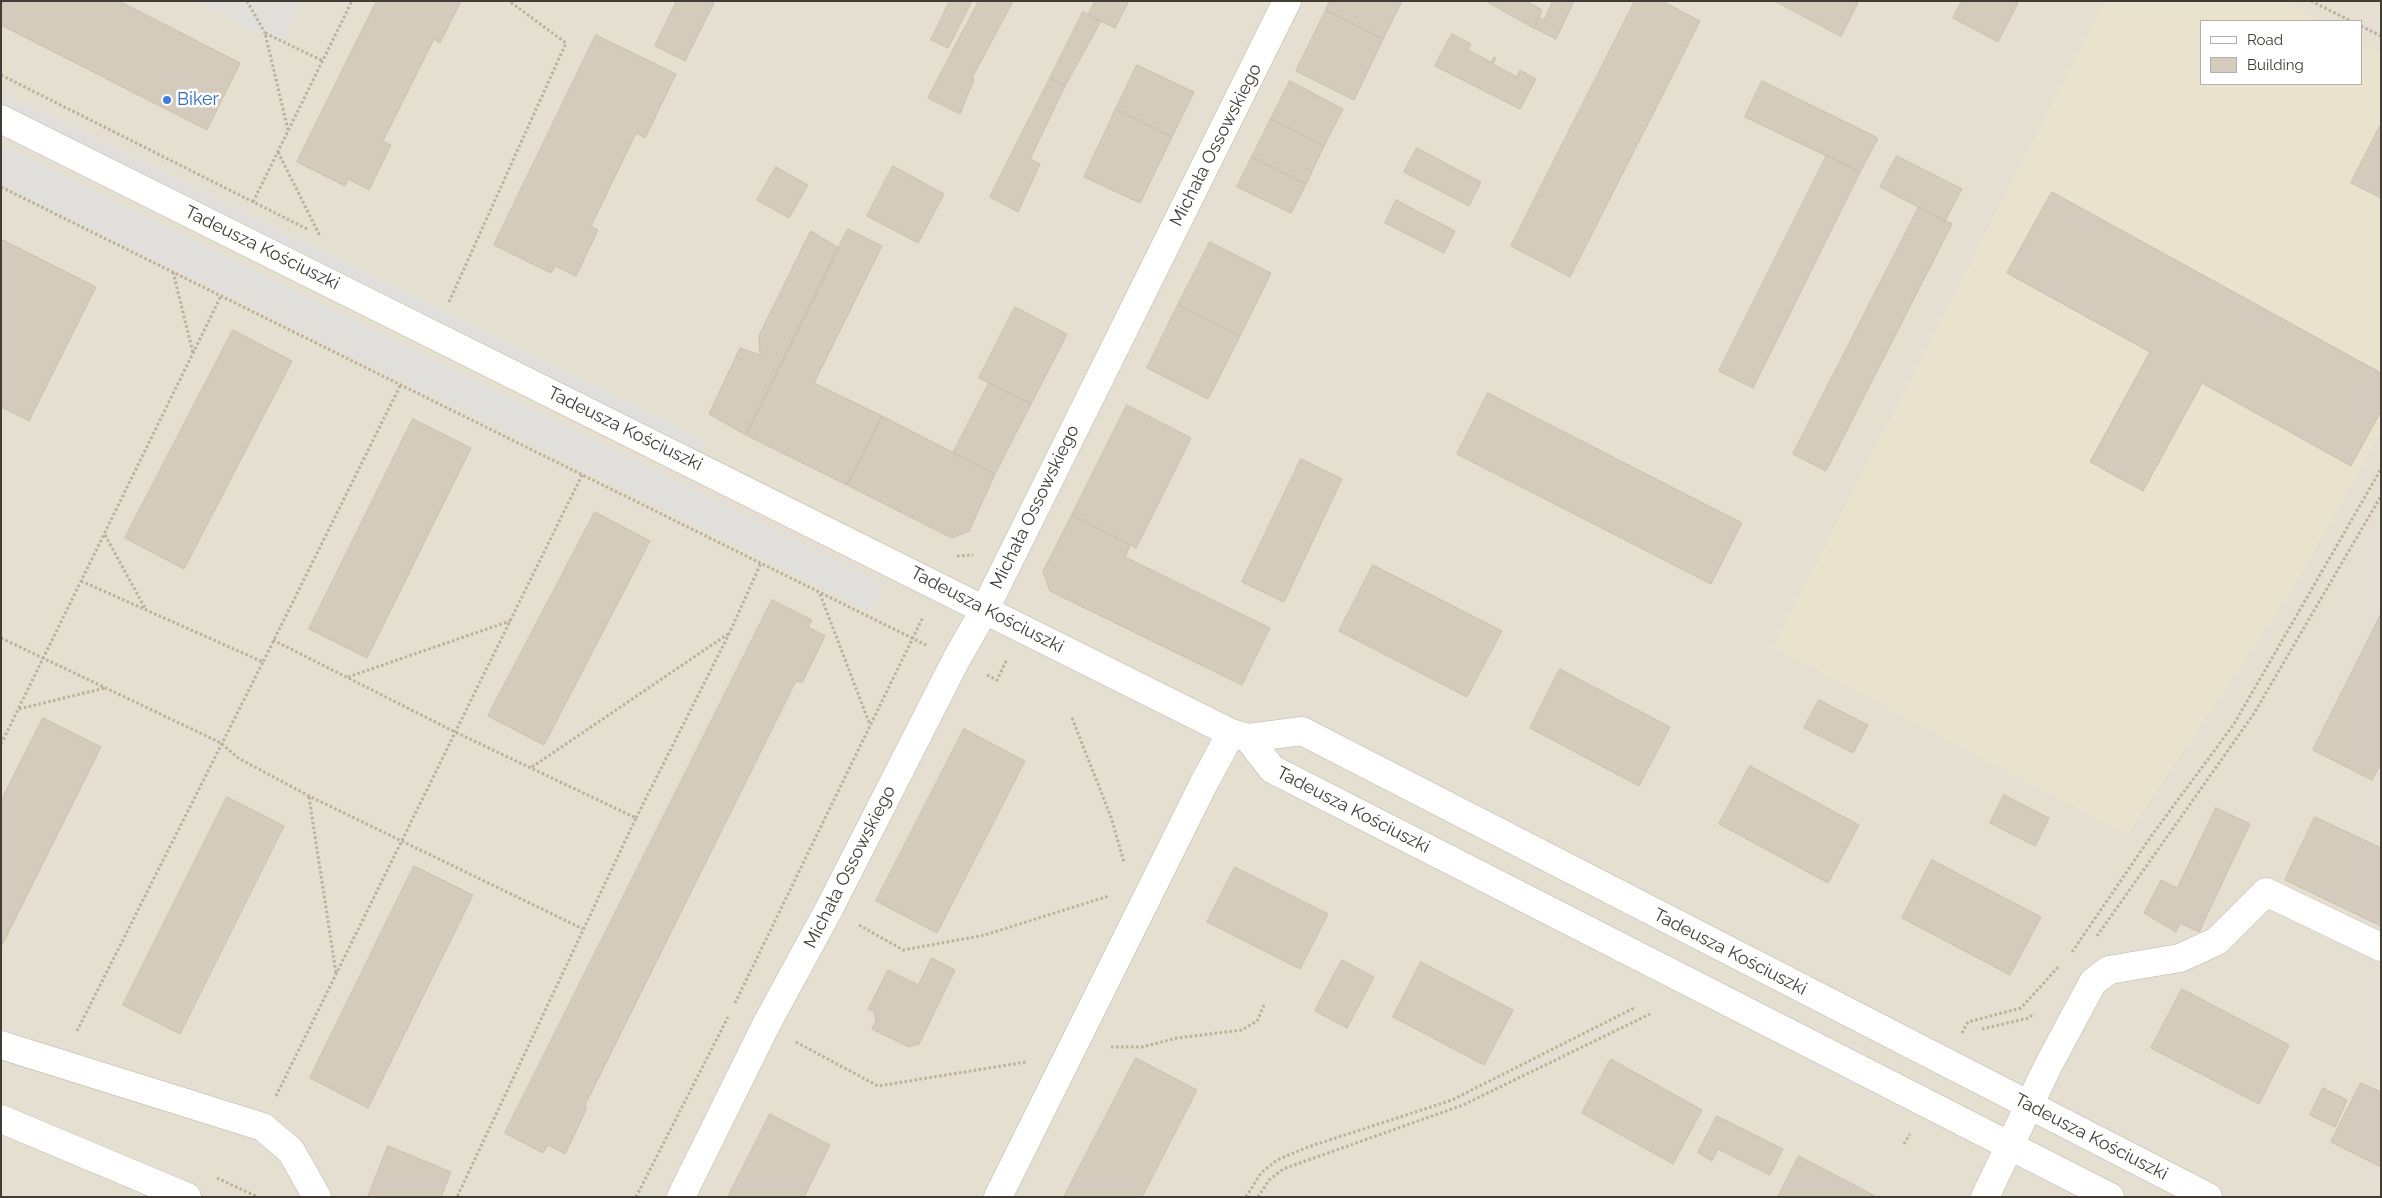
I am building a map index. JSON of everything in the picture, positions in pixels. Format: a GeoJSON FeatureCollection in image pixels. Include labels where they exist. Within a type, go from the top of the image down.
{"type":"FeatureCollection","features":[{"type":"Feature","properties":{"kind":"street","name":"Michała Ossowskiego"},"geometry":{"type":"LineString","coordinates":[[681,1197],[766,1025],[829,909],[956,660],[985,609],[1287,1]]}},
{"type":"Feature","properties":{"kind":"street","name":"Tadeusza Kościuszki"},"geometry":{"type":"LineString","coordinates":[[1,119],[1240,735],[1272,769],[2110,1197]]}},
{"type":"Feature","properties":{"kind":"street","name":"Tadeusza Kościuszki"},"geometry":{"type":"LineString","coordinates":[[1240,735],[1302,731],[2208,1197]]}},
{"type":"Feature","properties":{"kind":"street"},"geometry":{"type":"LineString","coordinates":[[998,1197],[1069,1055],[1144,886],[1240,735]]}},
{"type":"Feature","properties":{"kind":"street"},"geometry":{"type":"LineString","coordinates":[[1987,1193],[2011,1146],[2048,1064],[2092,982],[2109,970],[2180,958],[2217,941],[2266,892],[2381,947]]}},
{"type":"Feature","properties":{"kind":"street"},"geometry":{"type":"LineString","coordinates":[[1,1045],[263,1127],[291,1151],[317,1197]]}},
{"type":"Feature","properties":{"kind":"street"},"geometry":{"type":"LineString","coordinates":[[1,1119],[187,1197]]}},
{"type":"Feature","properties":{"kind":"path"},"geometry":{"type":"LineString","coordinates":[[247,1],[265,33],[288,130]]}},
{"type":"Feature","properties":{"kind":"path"},"geometry":{"type":"LineString","coordinates":[[253,202],[352,1]]}},
{"type":"Feature","properties":{"kind":"path"},"geometry":{"type":"LineString","coordinates":[[449,302],[566,43],[508,1]]}},
{"type":"Feature","properties":{"kind":"path"},"geometry":{"type":"LineString","coordinates":[[2311,1],[2349,20]]}},
{"type":"Feature","properties":{"kind":"path"},"geometry":{"type":"LineString","coordinates":[[2362,26],[2381,36]]}},
{"type":"Feature","properties":{"kind":"path"},"geometry":{"type":"LineString","coordinates":[[265,33],[323,61]]}},
{"type":"Feature","properties":{"kind":"path"},"geometry":{"type":"LineString","coordinates":[[278,152],[320,236]]}},
{"type":"Feature","properties":{"kind":"path"},"geometry":{"type":"LineString","coordinates":[[1,187],[913,639],[734,1005]]}},
{"type":"Feature","properties":{"kind":"path"},"geometry":{"type":"LineString","coordinates":[[172,272],[193,354]]}},
{"type":"Feature","properties":{"kind":"path"},"geometry":{"type":"LineString","coordinates":[[1,744],[221,296]]}},
{"type":"Feature","properties":{"kind":"path"},"geometry":{"type":"LineString","coordinates":[[74,1036],[401,386]]}},
{"type":"Feature","properties":{"kind":"path"},"geometry":{"type":"LineString","coordinates":[[2069,957],[2152,835],[2234,724],[2381,469]]}},
{"type":"Feature","properties":{"kind":"path"},"geometry":{"type":"LineString","coordinates":[[272,1104],[582,475]]}},
{"type":"Feature","properties":{"kind":"path"},"geometry":{"type":"LineString","coordinates":[[2094,940],[2253,715],[2381,496]]}},
{"type":"Feature","properties":{"kind":"path"},"geometry":{"type":"LineString","coordinates":[[104,534],[145,610]]}},
{"type":"Feature","properties":{"kind":"path"},"geometry":{"type":"LineString","coordinates":[[457,1197],[636,818],[729,634],[761,563]]}},
{"type":"Feature","properties":{"kind":"path"},"geometry":{"type":"LineString","coordinates":[[81,581],[263,662]]}},
{"type":"Feature","properties":{"kind":"path"},"geometry":{"type":"LineString","coordinates":[[820,593],[870,725]]}},
{"type":"Feature","properties":{"kind":"path"},"geometry":{"type":"LineString","coordinates":[[347,677],[510,621]]}},
{"type":"Feature","properties":{"kind":"path"},"geometry":{"type":"LineString","coordinates":[[532,767],[729,634]]}},
{"type":"Feature","properties":{"kind":"path"},"geometry":{"type":"LineString","coordinates":[[1,638],[221,743],[238,758],[309,796],[584,929]]}},
{"type":"Feature","properties":{"kind":"path"},"geometry":{"type":"LineString","coordinates":[[273,640],[454,732],[532,767],[636,818]]}},
{"type":"Feature","properties":{"kind":"path"},"geometry":{"type":"LineString","coordinates":[[19,709],[105,688]]}},
{"type":"Feature","properties":{"kind":"path"},"geometry":{"type":"LineString","coordinates":[[829,909],[903,950],[984,935],[1144,886],[1111,816],[1072,718]]}},
{"type":"Feature","properties":{"kind":"path"},"geometry":{"type":"LineString","coordinates":[[309,796],[336,974]]}},
{"type":"Feature","properties":{"kind":"path"},"geometry":{"type":"LineString","coordinates":[[1968,1022],[2020,1008],[2063,963]]}},
{"type":"Feature","properties":{"kind":"path"},"geometry":{"type":"LineString","coordinates":[[766,1025],[878,1086],[1113,1047],[1142,1047],[1177,1038],[1242,1030],[1257,1021],[1265,1003]]}},
{"type":"Feature","properties":{"kind":"path"},"geometry":{"type":"LineString","coordinates":[[1246,1197],[1261,1172],[1277,1160],[1308,1147],[1452,1100],[1636,1008]]}},
{"type":"Feature","properties":{"kind":"path"},"geometry":{"type":"LineString","coordinates":[[1982,1030],[2030,1018],[2035,1012]]}},
{"type":"Feature","properties":{"kind":"path"},"geometry":{"type":"LineString","coordinates":[[636,1197],[730,1014]]}},
{"type":"Feature","properties":{"kind":"path"},"geometry":{"type":"LineString","coordinates":[[1258,1197],[1270,1180],[1283,1169],[1464,1105],[1650,1014]]}},
{"type":"Feature","properties":{"kind":"shaded area"},"geometry":{"type":"Polygon","coordinates":[[[1,1],[2381,1],[2381,1197],[1,1197],[1,1]]]}},
{"type":"Feature","properties":{"kind":"shaded area"},"geometry":{"type":"Polygon","coordinates":[[[200,1],[300,1],[279,44],[200,1]]]}},
{"type":"Feature","properties":{"kind":"shaded area"},"geometry":{"type":"Polygon","coordinates":[[[2105,1],[2283,1],[2318,20],[2200,20],[2200,85],[2362,85],[2362,44],[2381,54],[2381,432],[2299,578],[2127,835],[1773,647],[2105,1]]]}},
{"type":"Feature","properties":{"kind":"shaded area"},"geometry":{"type":"Polygon","coordinates":[[[1,92],[705,441],[694,463],[1,119],[1,92]]]}},
{"type":"Feature","properties":{"kind":"shaded area"},"geometry":{"type":"Polygon","coordinates":[[[1,145],[884,583],[870,611],[1,184],[1,145]]]}},
{"type":"Feature","properties":{"kind":"building"},"geometry":{"type":"Polygon","coordinates":[[[1,1],[119,1],[240,63],[207,130],[1,25],[1,1]]]}},
{"type":"Feature","properties":{"kind":"building"},"geometry":{"type":"Polygon","coordinates":[[[377,1],[461,1],[440,43],[434,39],[383,141],[391,145],[369,190],[348,179],[345,186],[297,162],[377,1]]]}},
{"type":"Feature","properties":{"kind":"building"},"geometry":{"type":"Polygon","coordinates":[[[677,1],[715,1],[685,61],[655,46],[677,1]]]}},
{"type":"Feature","properties":{"kind":"building"},"geometry":{"type":"Polygon","coordinates":[[[950,1],[972,1],[948,48],[931,40],[950,1]]]}},
{"type":"Feature","properties":{"kind":"building"},"geometry":{"type":"Polygon","coordinates":[[[979,1],[1013,1],[972,78],[974,79],[960,114],[928,98],[979,1]]]}},
{"type":"Feature","properties":{"kind":"building"},"geometry":{"type":"Polygon","coordinates":[[[1095,1],[1129,1],[1115,28],[1088,15],[1095,1]]]}},
{"type":"Feature","properties":{"kind":"building"},"geometry":{"type":"Polygon","coordinates":[[[1330,1],[1402,1],[1383,39],[1326,10],[1330,1]]]}},
{"type":"Feature","properties":{"kind":"building"},"geometry":{"type":"Polygon","coordinates":[[[1486,1],[1526,1],[1542,10],[1534,28],[1486,1]]]}},
{"type":"Feature","properties":{"kind":"building"},"geometry":{"type":"Polygon","coordinates":[[[1553,1],[1574,1],[1556,39],[1534,28],[1539,17],[1544,20],[1553,1]]]}},
{"type":"Feature","properties":{"kind":"building"},"geometry":{"type":"Polygon","coordinates":[[[1635,1],[1662,1],[1700,21],[1570,277],[1511,246],[1635,1]]]}},
{"type":"Feature","properties":{"kind":"building"},"geometry":{"type":"Polygon","coordinates":[[[1775,1],[1859,1],[1841,36],[1775,1]]]}},
{"type":"Feature","properties":{"kind":"building"},"geometry":{"type":"Polygon","coordinates":[[[1962,1],[2019,1],[1998,42],[1953,18],[1962,1]]]}},
{"type":"Feature","properties":{"kind":"building"},"geometry":{"type":"Polygon","coordinates":[[[1326,10],[1383,39],[1354,100],[1296,71],[1326,10]]]}},
{"type":"Feature","properties":{"kind":"building"},"geometry":{"type":"Polygon","coordinates":[[[1083,12],[1101,21],[1065,86],[1050,78],[1083,12]]]}},
{"type":"Feature","properties":{"kind":"building"},"geometry":{"type":"Polygon","coordinates":[[[1452,34],[1471,44],[1468,50],[1491,62],[1494,57],[1496,58],[1493,64],[1517,77],[1520,70],[1536,79],[1520,109],[1435,66],[1452,34]]]}},
{"type":"Feature","properties":{"kind":"building"},"geometry":{"type":"Polygon","coordinates":[[[596,35],[676,74],[645,138],[636,133],[591,226],[598,230],[576,276],[555,266],[551,273],[494,245],[596,35]]]}},
{"type":"Feature","properties":{"kind":"building"},"geometry":{"type":"Polygon","coordinates":[[[1137,65],[1194,92],[1172,137],[1116,109],[1137,65]]]}},
{"type":"Feature","properties":{"kind":"building"},"geometry":{"type":"Polygon","coordinates":[[[1050,78],[1065,86],[1030,159],[1040,164],[1018,212],[990,197],[1050,78]]]}},
{"type":"Feature","properties":{"kind":"building"},"geometry":{"type":"Polygon","coordinates":[[[1290,81],[1343,109],[1324,146],[1271,119],[1290,81]]]}},
{"type":"Feature","properties":{"kind":"building"},"geometry":{"type":"Polygon","coordinates":[[[1762,81],[1878,138],[1860,172],[1745,117],[1762,81]]]}},
{"type":"Feature","properties":{"kind":"building"},"geometry":{"type":"Polygon","coordinates":[[[1116,109],[1172,137],[1140,203],[1084,177],[1116,109]]]}},
{"type":"Feature","properties":{"kind":"building"},"geometry":{"type":"Polygon","coordinates":[[[1271,119],[1324,146],[1306,184],[1252,157],[1271,119]]]}},
{"type":"Feature","properties":{"kind":"building"},"geometry":{"type":"Polygon","coordinates":[[[2381,126],[2381,198],[2351,183],[2381,126]]]}},
{"type":"Feature","properties":{"kind":"building"},"geometry":{"type":"Polygon","coordinates":[[[1417,148],[1481,182],[1469,206],[1404,172],[1417,148]]]}},
{"type":"Feature","properties":{"kind":"building"},"geometry":{"type":"Polygon","coordinates":[[[1827,155],[1860,172],[1753,388],[1719,371],[1827,155]]]}},
{"type":"Feature","properties":{"kind":"building"},"geometry":{"type":"Polygon","coordinates":[[[1897,156],[1962,189],[1945,221],[1880,187],[1897,156]]]}},
{"type":"Feature","properties":{"kind":"building"},"geometry":{"type":"Polygon","coordinates":[[[1252,157],[1306,184],[1291,213],[1237,187],[1252,157]]]}},
{"type":"Feature","properties":{"kind":"building"},"geometry":{"type":"Polygon","coordinates":[[[893,166],[944,194],[918,243],[867,216],[893,166]]]}},
{"type":"Feature","properties":{"kind":"building"},"geometry":{"type":"Polygon","coordinates":[[[776,167],[808,185],[789,218],[757,200],[776,167]]]}},
{"type":"Feature","properties":{"kind":"building"},"geometry":{"type":"Polygon","coordinates":[[[2052,192],[2381,373],[2381,411],[2351,466],[2202,383],[2143,491],[2090,462],[2150,352],[2007,273],[2052,192]]]}},
{"type":"Feature","properties":{"kind":"building"},"geometry":{"type":"Polygon","coordinates":[[[1396,200],[1455,231],[1444,253],[1385,223],[1396,200]]]}},
{"type":"Feature","properties":{"kind":"building"},"geometry":{"type":"Polygon","coordinates":[[[1919,207],[1952,224],[1826,471],[1793,454],[1919,207]]]}},
{"type":"Feature","properties":{"kind":"building"},"geometry":{"type":"Polygon","coordinates":[[[848,229],[882,246],[814,383],[882,416],[847,485],[746,435],[848,229]]]}},
{"type":"Feature","properties":{"kind":"building"},"geometry":{"type":"Polygon","coordinates":[[[811,231],[839,248],[746,435],[709,414],[740,348],[760,355],[759,336],[811,231]]]}},
{"type":"Feature","properties":{"kind":"building"},"geometry":{"type":"Polygon","coordinates":[[[1,239],[96,287],[29,421],[1,407],[1,239]]]}},
{"type":"Feature","properties":{"kind":"building"},"geometry":{"type":"Polygon","coordinates":[[[1210,242],[1271,273],[1240,336],[1178,305],[1210,242]]]}},
{"type":"Feature","properties":{"kind":"building"},"geometry":{"type":"Polygon","coordinates":[[[1178,305],[1240,336],[1208,399],[1147,368],[1178,305]]]}},
{"type":"Feature","properties":{"kind":"building"},"geometry":{"type":"Polygon","coordinates":[[[1015,307],[1067,334],[1031,404],[979,378],[1015,307]]]}},
{"type":"Feature","properties":{"kind":"building"},"geometry":{"type":"Polygon","coordinates":[[[233,330],[292,361],[184,569],[125,538],[233,330]]]}},
{"type":"Feature","properties":{"kind":"building"},"geometry":{"type":"Polygon","coordinates":[[[989,383],[1031,404],[995,474],[953,453],[989,383]]]}},
{"type":"Feature","properties":{"kind":"building"},"geometry":{"type":"Polygon","coordinates":[[[1488,393],[1742,523],[1711,584],[1457,454],[1488,393]]]}},
{"type":"Feature","properties":{"kind":"building"},"geometry":{"type":"Polygon","coordinates":[[[1127,405],[1191,438],[1136,548],[1072,515],[1127,405]]]}},
{"type":"Feature","properties":{"kind":"building"},"geometry":{"type":"Polygon","coordinates":[[[882,416],[995,474],[969,531],[952,538],[847,485],[882,416]]]}},
{"type":"Feature","properties":{"kind":"building"},"geometry":{"type":"Polygon","coordinates":[[[413,419],[471,448],[367,658],[309,629],[413,419]]]}},
{"type":"Feature","properties":{"kind":"building"},"geometry":{"type":"Polygon","coordinates":[[[1301,459],[1342,479],[1284,602],[1242,582],[1301,459]]]}},
{"type":"Feature","properties":{"kind":"building"},"geometry":{"type":"Polygon","coordinates":[[[595,512],[650,541],[544,745],[488,716],[595,512]]]}},
{"type":"Feature","properties":{"kind":"building"},"geometry":{"type":"Polygon","coordinates":[[[1072,515],[1130,545],[1125,557],[1270,628],[1242,685],[1050,591],[1043,572],[1072,515]]]}},
{"type":"Feature","properties":{"kind":"building"},"geometry":{"type":"Polygon","coordinates":[[[1373,565],[1502,631],[1467,697],[1339,631],[1373,565]]]}},
{"type":"Feature","properties":{"kind":"building"},"geometry":{"type":"Polygon","coordinates":[[[772,600],[812,620],[808,627],[825,636],[802,683],[796,681],[584,1107],[587,1108],[565,1154],[548,1145],[543,1153],[505,1133],[772,600]]]}},
{"type":"Feature","properties":{"kind":"building"},"geometry":{"type":"Polygon","coordinates":[[[2381,614],[2381,764],[2372,780],[2313,750],[2381,614]]]}},
{"type":"Feature","properties":{"kind":"building"},"geometry":{"type":"Polygon","coordinates":[[[1560,669],[1670,727],[1639,786],[1530,728],[1560,669]]]}},
{"type":"Feature","properties":{"kind":"building"},"geometry":{"type":"Polygon","coordinates":[[[1819,700],[1868,725],[1853,753],[1804,728],[1819,700]]]}},
{"type":"Feature","properties":{"kind":"building"},"geometry":{"type":"Polygon","coordinates":[[[43,718],[101,747],[1,947],[1,801],[43,718]]]}},
{"type":"Feature","properties":{"kind":"building"},"geometry":{"type":"Polygon","coordinates":[[[964,729],[1025,761],[937,933],[876,901],[964,729]]]}},
{"type":"Feature","properties":{"kind":"building"},"geometry":{"type":"Polygon","coordinates":[[[1750,766],[1859,825],[1828,883],[1719,824],[1750,766]]]}},
{"type":"Feature","properties":{"kind":"building"},"geometry":{"type":"Polygon","coordinates":[[[2004,795],[2049,818],[2035,846],[1990,823],[2004,795]]]}},
{"type":"Feature","properties":{"kind":"building"},"geometry":{"type":"Polygon","coordinates":[[[227,797],[284,826],[180,1034],[123,1005],[227,797]]]}},
{"type":"Feature","properties":{"kind":"building"},"geometry":{"type":"Polygon","coordinates":[[[2216,808],[2250,824],[2199,932],[2180,923],[2176,932],[2144,913],[2161,880],[2177,888],[2216,808]]]}},
{"type":"Feature","properties":{"kind":"building"},"geometry":{"type":"Polygon","coordinates":[[[2315,817],[2381,848],[2381,926],[2285,880],[2315,817]]]}},
{"type":"Feature","properties":{"kind":"building"},"geometry":{"type":"Polygon","coordinates":[[[1932,860],[2041,917],[2010,975],[1902,918],[1932,860]]]}},
{"type":"Feature","properties":{"kind":"building"},"geometry":{"type":"Polygon","coordinates":[[[414,866],[473,895],[368,1108],[310,1078],[414,866]]]}},
{"type":"Feature","properties":{"kind":"building"},"geometry":{"type":"Polygon","coordinates":[[[1235,867],[1328,914],[1300,969],[1207,922],[1235,867]]]}},
{"type":"Feature","properties":{"kind":"building"},"geometry":{"type":"Polygon","coordinates":[[[932,958],[955,970],[919,1044],[909,1047],[872,1029],[876,1020],[874,1012],[868,1009],[888,970],[918,985],[932,958]]]}},
{"type":"Feature","properties":{"kind":"building"},"geometry":{"type":"Polygon","coordinates":[[[1342,960],[1374,977],[1347,1028],[1315,1011],[1342,960]]]}},
{"type":"Feature","properties":{"kind":"building"},"geometry":{"type":"Polygon","coordinates":[[[1421,962],[1513,1010],[1484,1065],[1393,1017],[1421,962]]]}},
{"type":"Feature","properties":{"kind":"building"},"geometry":{"type":"Polygon","coordinates":[[[2182,989],[2289,1045],[2259,1104],[2151,1048],[2182,989]]]}},
{"type":"Feature","properties":{"kind":"building"},"geometry":{"type":"Polygon","coordinates":[[[1136,1058],[1197,1090],[1142,1197],[1064,1197],[1136,1058]]]}},
{"type":"Feature","properties":{"kind":"building"},"geometry":{"type":"Polygon","coordinates":[[[1611,1059],[1702,1110],[1673,1164],[1582,1113],[1611,1059]]]}},
{"type":"Feature","properties":{"kind":"building"},"geometry":{"type":"Polygon","coordinates":[[[2361,1083],[2381,1092],[2381,1167],[2331,1142],[2361,1083]]]}},
{"type":"Feature","properties":{"kind":"building"},"geometry":{"type":"Polygon","coordinates":[[[2323,1088],[2347,1100],[2335,1127],[2310,1115],[2323,1088]]]}},
{"type":"Feature","properties":{"kind":"building"},"geometry":{"type":"Polygon","coordinates":[[[770,1114],[830,1145],[804,1197],[728,1197],[770,1114]]]}},
{"type":"Feature","properties":{"kind":"building"},"geometry":{"type":"Polygon","coordinates":[[[1717,1116],[1783,1149],[1770,1175],[1718,1149],[1712,1161],[1698,1153],[1717,1116]]]}},
{"type":"Feature","properties":{"kind":"building"},"geometry":{"type":"Polygon","coordinates":[[[388,1146],[451,1172],[441,1197],[368,1197],[388,1146]]]}},
{"type":"Feature","properties":{"kind":"building"},"geometry":{"type":"Polygon","coordinates":[[[1799,1156],[1877,1197],[1778,1197],[1799,1156]]]}},
{"type":"Feature","properties":{"kind":"place","name":"Biker"},"geometry":{"type":"Point","coordinates":[167,100]}}]}
